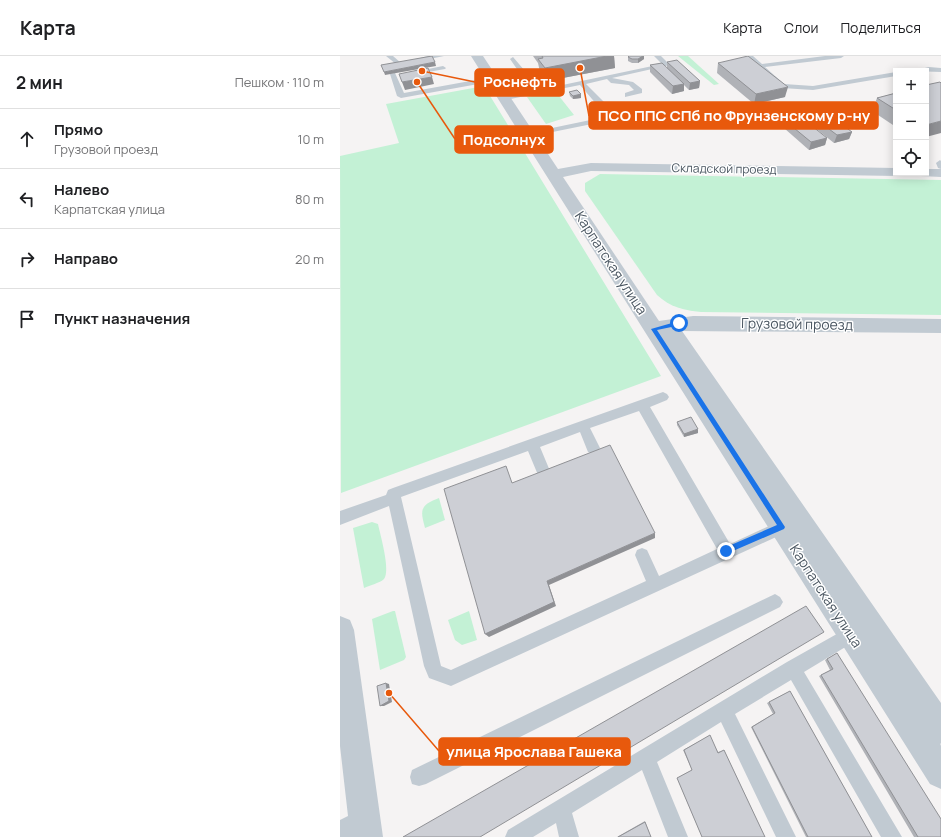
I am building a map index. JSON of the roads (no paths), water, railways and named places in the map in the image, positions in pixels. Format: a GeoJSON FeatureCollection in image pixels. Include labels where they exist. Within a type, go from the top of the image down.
{"type":"FeatureCollection","features":[{"type":"Feature","properties":{"kind":"street","name":"Карпатская улица"},"geometry":{"type":"LineString","coordinates":[[477,56],[497,78]]}},
{"type":"Feature","properties":{"kind":"street","name":"Карпатская улица"},"geometry":{"type":"LineString","coordinates":[[487,56],[497,78],[509,97],[661,327],[941,729]]}},
{"type":"Feature","properties":{"kind":"street","name":"Складской проезд"},"geometry":{"type":"LineString","coordinates":[[559,172],[591,167],[893,172]]}},
{"type":"Feature","properties":{"kind":"street"},"geometry":{"type":"LineString","coordinates":[[929,172],[941,167]]}},
{"type":"Feature","properties":{"kind":"street","name":"Грузовой проезд"},"geometry":{"type":"LineString","coordinates":[[661,327],[693,323],[941,326]]}},
{"type":"Feature","properties":{"kind":"street","name":"Карпатская улица"},"geometry":{"type":"LineString","coordinates":[[661,327],[782,527],[941,773]]}},
{"type":"Feature","properties":{"kind":"street"},"geometry":{"type":"LineString","coordinates":[[340,630],[358,833]]}},
{"type":"Feature","properties":{"kind":"lane"},"geometry":{"type":"LineString","coordinates":[[389,56],[398,63]]}},
{"type":"Feature","properties":{"kind":"lane"},"geometry":{"type":"LineString","coordinates":[[437,56],[447,77]]}},
{"type":"Feature","properties":{"kind":"lane"},"geometry":{"type":"LineString","coordinates":[[397,74],[440,56]]}},
{"type":"Feature","properties":{"kind":"lane"},"geometry":{"type":"LineString","coordinates":[[509,97],[667,65],[657,56]]}},
{"type":"Feature","properties":{"kind":"lane"},"geometry":{"type":"LineString","coordinates":[[749,56],[782,86],[813,88],[893,75]]}},
{"type":"Feature","properties":{"kind":"lane"},"geometry":{"type":"LineString","coordinates":[[760,66],[841,56]]}},
{"type":"Feature","properties":{"kind":"lane"},"geometry":{"type":"LineString","coordinates":[[513,59],[530,82]]}},
{"type":"Feature","properties":{"kind":"lane"},"geometry":{"type":"LineString","coordinates":[[447,77],[401,96],[397,74],[389,64],[398,63],[416,66],[447,77],[497,78],[537,71]]}},
{"type":"Feature","properties":{"kind":"lane"},"geometry":{"type":"LineString","coordinates":[[929,69],[941,70]]}},
{"type":"Feature","properties":{"kind":"lane"},"geometry":{"type":"LineString","coordinates":[[608,77],[614,82],[631,83],[639,91],[628,95]]}},
{"type":"Feature","properties":{"kind":"lane"},"geometry":{"type":"LineString","coordinates":[[582,83],[601,104]]}},
{"type":"Feature","properties":{"kind":"lane"},"geometry":{"type":"LineString","coordinates":[[533,134],[648,110]]}},
{"type":"Feature","properties":{"kind":"lane"},"geometry":{"type":"LineString","coordinates":[[662,397],[393,494],[432,666],[435,672],[442,676],[451,678],[726,551],[782,527]]}},
{"type":"Feature","properties":{"kind":"lane"},"geometry":{"type":"LineString","coordinates":[[642,405],[726,551]]}},
{"type":"Feature","properties":{"kind":"lane"},"geometry":{"type":"LineString","coordinates":[[583,426],[593,448]]}},
{"type":"Feature","properties":{"kind":"lane"},"geometry":{"type":"LineString","coordinates":[[532,444],[542,471]]}},
{"type":"Feature","properties":{"kind":"lane"},"geometry":{"type":"LineString","coordinates":[[340,518],[394,498]]}},
{"type":"Feature","properties":{"kind":"lane"},"geometry":{"type":"LineString","coordinates":[[642,555],[655,584]]}},
{"type":"Feature","properties":{"kind":"lane"},"geometry":{"type":"LineString","coordinates":[[419,777],[775,602]]}},
{"type":"Feature","properties":{"kind":"lane"},"geometry":{"type":"LineString","coordinates":[[515,837],[851,634]]}},
{"type":"Feature","properties":{"kind":"lane"},"geometry":{"type":"LineString","coordinates":[[793,668],[892,837]]}},
{"type":"Feature","properties":{"kind":"lane"},"geometry":{"type":"LineString","coordinates":[[724,710],[786,837]]}},
{"type":"Feature","properties":{"kind":"lane"},"geometry":{"type":"LineString","coordinates":[[646,757],[678,837]]}},
{"type":"Feature","properties":{"kind":"lane"},"geometry":{"type":"LineString","coordinates":[[561,809],[569,837]]}},
{"type":"Feature","properties":{"kind":"place","name":"ПСО ППС СПб по Фрунзенскому р-ну"},"geometry":{"type":"Point","coordinates":[580,68]}},
{"type":"Feature","properties":{"kind":"place","name":"Роснефть"},"geometry":{"type":"Point","coordinates":[422,71]}},
{"type":"Feature","properties":{"kind":"place","name":"Подсолнух"},"geometry":{"type":"Point","coordinates":[417,82]}},
{"type":"Feature","properties":{"kind":"place","name":"улица Ярослава Гашека"},"geometry":{"type":"Point","coordinates":[389,693]}}]}
